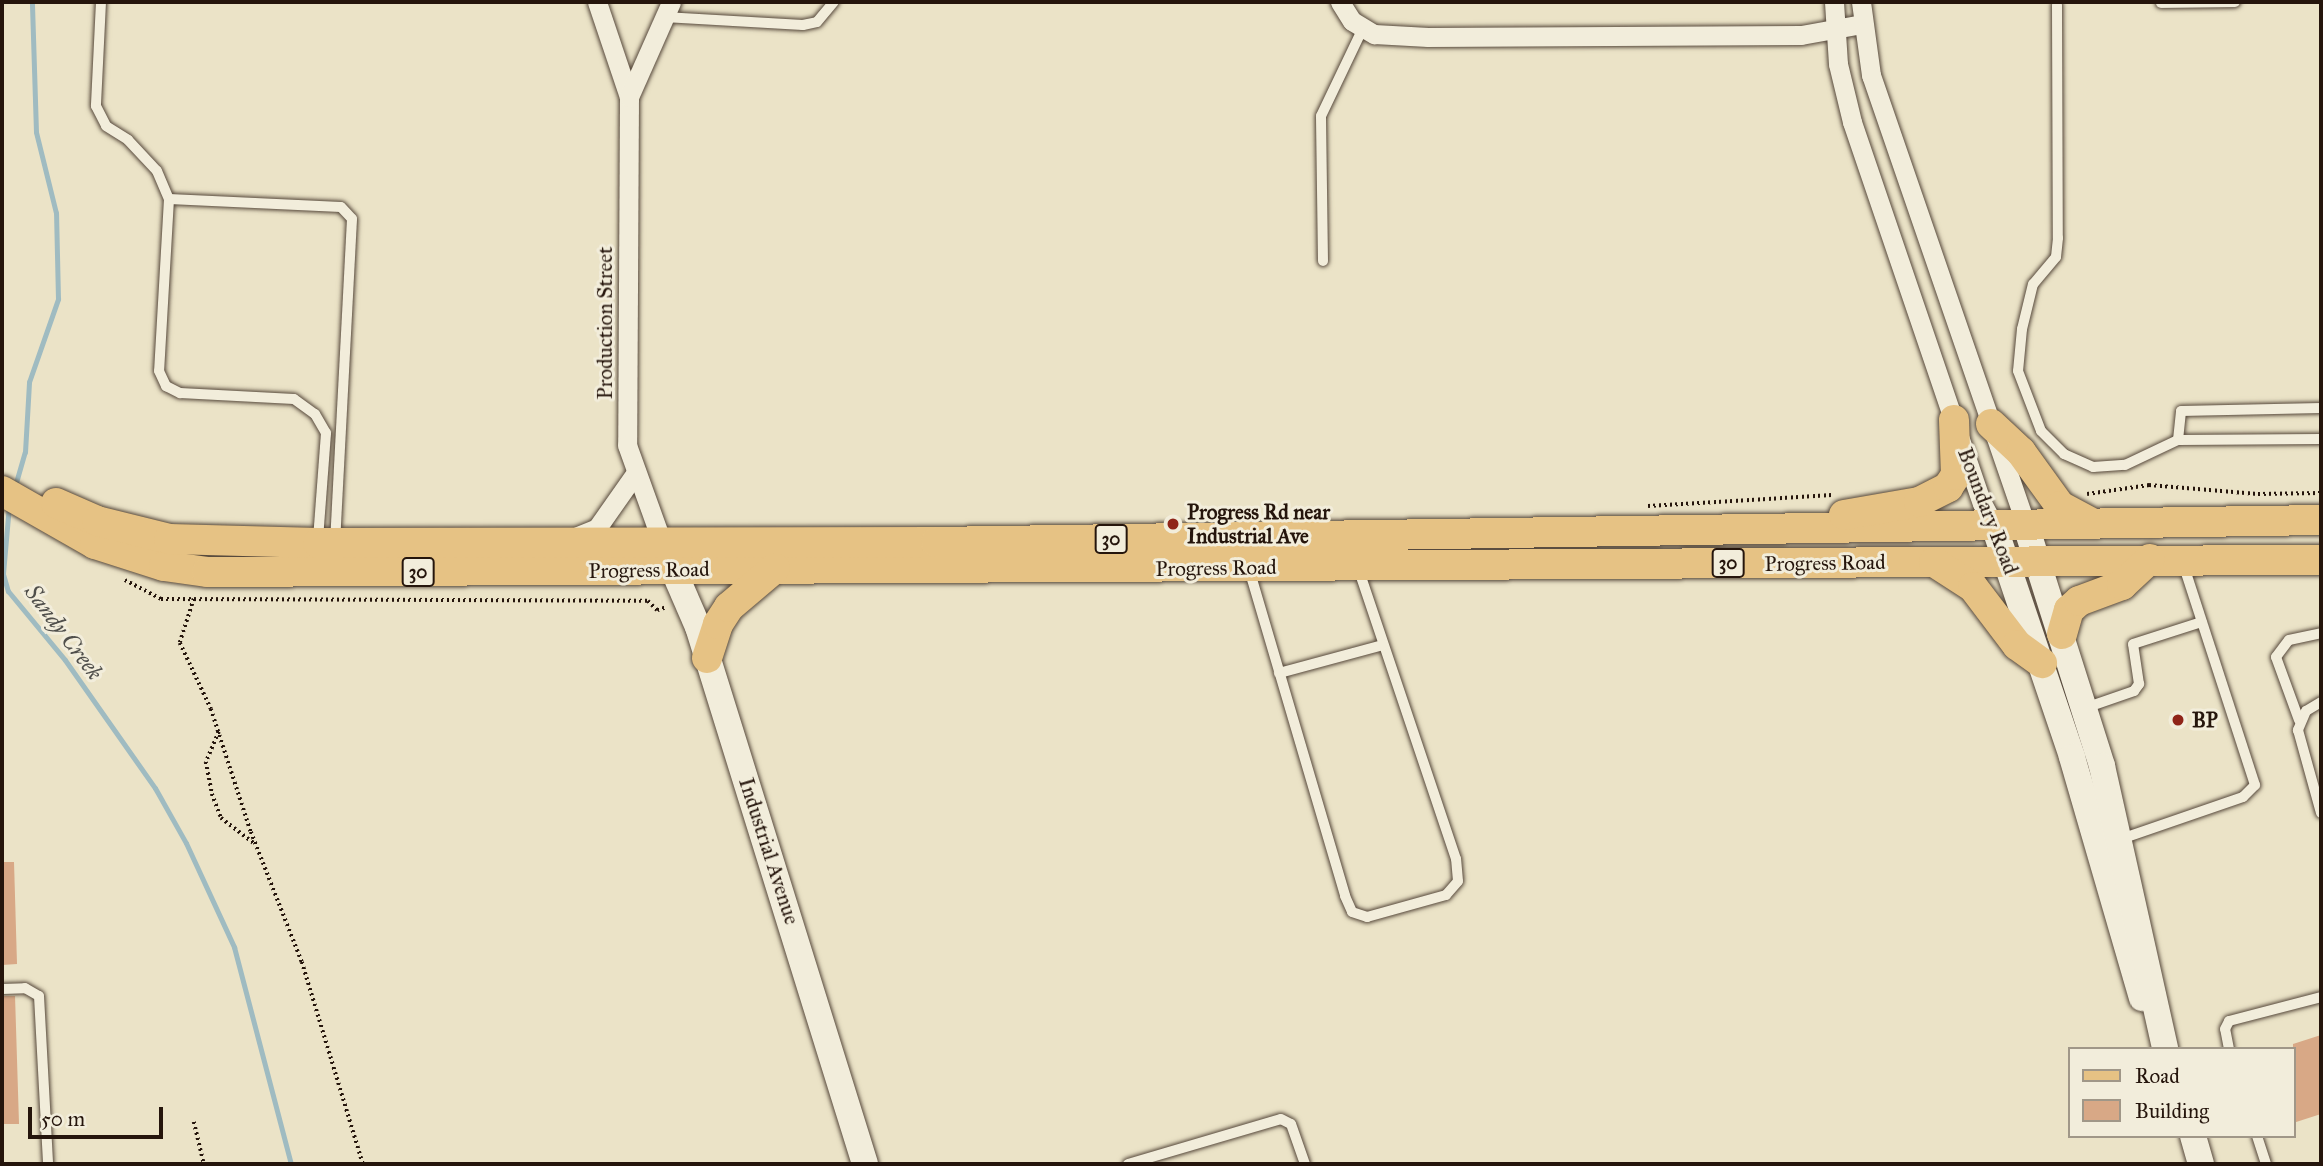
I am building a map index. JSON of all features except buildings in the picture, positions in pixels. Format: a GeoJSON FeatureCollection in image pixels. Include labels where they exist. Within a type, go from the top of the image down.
{"type":"FeatureCollection","features":[{"type":"Feature","properties":{"kind":"main road"},"geometry":{"type":"LineString","coordinates":[[1800,527],[1874,507],[1919,502],[1941,493],[1956,475],[1954,420]]}},
{"type":"Feature","properties":{"kind":"main road"},"geometry":{"type":"LineString","coordinates":[[1991,424],[2021,452],[2060,506],[2092,523]]}},
{"type":"Feature","properties":{"kind":"main road","name":"Progress Road"},"geometry":{"type":"LineString","coordinates":[[2,471],[41,505],[129,557],[197,571],[1249,568],[2038,559],[2321,560]]}},
{"type":"Feature","properties":{"kind":"main road","name":"Progress Road"},"geometry":{"type":"LineString","coordinates":[[2,491],[97,522],[169,540],[327,543],[662,542],[2321,520]]}},
{"type":"Feature","properties":{"kind":"main road","name":"Boundary Road"},"geometry":{"type":"LineString","coordinates":[[1994,526],[2042,663],[2140,996],[2155,1016]]}},
{"type":"Feature","properties":{"kind":"main road","name":"Boundary Road"},"geometry":{"type":"LineString","coordinates":[[2026,526],[2062,634],[2119,839],[2156,991],[2155,1016],[2164,1047]]}},
{"type":"Feature","properties":{"kind":"main road","name":"Industrial Avenue"},"geometry":{"type":"LineString","coordinates":[[662,542],[707,658],[865,1164]]}},
{"type":"Feature","properties":{"kind":"main road"},"geometry":{"type":"LineString","coordinates":[[2062,634],[2069,610],[2079,601],[2122,585],[2150,559]]}},
{"type":"Feature","properties":{"kind":"main road"},"geometry":{"type":"LineString","coordinates":[[1934,562],[1973,587],[2017,645],[2042,663]]}},
{"type":"Feature","properties":{"kind":"main road"},"geometry":{"type":"LineString","coordinates":[[707,658],[718,624],[729,607],[775,568]]}},
{"type":"Feature","properties":{"kind":"main road"},"geometry":{"type":"LineString","coordinates":[[2194,1138],[2201,1164]]}},
{"type":"Feature","properties":{"kind":"street","name":"Production Street"},"geometry":{"type":"LineString","coordinates":[[597,2],[629,97],[627,445],[635,474],[662,542]]}},
{"type":"Feature","properties":{"kind":"street"},"geometry":{"type":"LineString","coordinates":[[1340,2],[1352,21],[1374,34],[1428,37],[1834,32],[1863,24]]}},
{"type":"Feature","properties":{"kind":"street","name":"Boundary Road"},"geometry":{"type":"LineString","coordinates":[[1834,2],[1834,32],[1852,122],[1982,503],[1994,526]]}},
{"type":"Feature","properties":{"kind":"street","name":"Boundary Road"},"geometry":{"type":"LineString","coordinates":[[1861,2],[1871,75],[2026,526]]}},
{"type":"Feature","properties":{"kind":"street","name":"Production Street"},"geometry":{"type":"LineString","coordinates":[[629,97],[667,10]]}},
{"type":"Feature","properties":{"kind":"street"},"geometry":{"type":"LineString","coordinates":[[563,543],[597,528],[635,474]]}},
{"type":"Feature","properties":{"kind":"lane"},"geometry":{"type":"LineString","coordinates":[[101,2],[96,106],[106,126],[128,140],[157,171],[169,199],[159,371],[166,386],[180,393],[294,399],[315,414],[326,433],[327,543]]}},
{"type":"Feature","properties":{"kind":"lane"},"geometry":{"type":"LineString","coordinates":[[667,10],[803,25],[817,22],[834,2]]}},
{"type":"Feature","properties":{"kind":"lane"},"geometry":{"type":"LineString","coordinates":[[2161,3],[2235,2]]}},
{"type":"Feature","properties":{"kind":"lane"},"geometry":{"type":"LineString","coordinates":[[2057,5],[2059,238],[2056,257],[2033,284],[2022,329],[2018,371],[2042,431],[2064,454],[2092,467],[2125,465],[2178,440],[2321,439]]}},
{"type":"Feature","properties":{"kind":"lane"},"geometry":{"type":"LineString","coordinates":[[1323,261],[1321,116],[1363,28]]}},
{"type":"Feature","properties":{"kind":"lane"},"geometry":{"type":"LineString","coordinates":[[169,199],[341,207],[352,219],[327,543]]}},
{"type":"Feature","properties":{"kind":"lane"},"geometry":{"type":"LineString","coordinates":[[2178,440],[2181,411],[2321,408]]}},
{"type":"Feature","properties":{"kind":"lane"},"geometry":{"type":"LineString","coordinates":[[2119,839],[2243,797],[2255,785],[2181,559]]}},
{"type":"Feature","properties":{"kind":"lane"},"geometry":{"type":"LineString","coordinates":[[1249,568],[1345,896],[1352,912],[1367,917],[1446,895],[1458,881],[1456,859],[1358,567]]}},
{"type":"Feature","properties":{"kind":"lane"},"geometry":{"type":"LineString","coordinates":[[2084,709],[2134,691],[2139,684],[2133,644],[2202,622]]}},
{"type":"Feature","properties":{"kind":"lane"},"geometry":{"type":"LineString","coordinates":[[2321,633],[2289,640],[2276,657],[2299,720],[2299,738],[2321,813]]}},
{"type":"Feature","properties":{"kind":"lane"},"geometry":{"type":"LineString","coordinates":[[1279,673],[1383,645]]}},
{"type":"Feature","properties":{"kind":"lane"},"geometry":{"type":"LineString","coordinates":[[2299,720],[2321,702]]}},
{"type":"Feature","properties":{"kind":"lane"},"geometry":{"type":"LineString","coordinates":[[2,989],[25,988],[38,996],[48,1164]]}},
{"type":"Feature","properties":{"kind":"lane"},"geometry":{"type":"LineString","coordinates":[[2229,1047],[2225,1029],[2229,1021],[2321,997]]}},
{"type":"Feature","properties":{"kind":"lane"},"geometry":{"type":"LineString","coordinates":[[1128,1164],[1281,1119],[1291,1124],[1305,1164]]}},
{"type":"Feature","properties":{"kind":"lane"},"geometry":{"type":"LineString","coordinates":[[2258,1138],[2266,1164]]}},
{"type":"Feature","properties":{"kind":"path"},"geometry":{"type":"LineString","coordinates":[[197,571],[191,613],[180,643],[219,732],[256,846],[302,962],[363,1164]]}},
{"type":"Feature","properties":{"kind":"path"},"geometry":{"type":"LineString","coordinates":[[219,732],[206,762],[212,794],[221,817],[256,846]]}},
{"type":"Feature","properties":{"kind":"path"},"geometry":{"type":"LineString","coordinates":[[194,1122],[204,1164]]}},
{"type":"Feature","properties":{"kind":"waterway","name":"Sandy Creek"},"geometry":{"type":"LineString","coordinates":[[15,486],[25,452],[29,382],[58,299],[56,213],[36,132],[32,2]]}},
{"type":"Feature","properties":{"kind":"waterway","name":"Sandy Creek"},"geometry":{"type":"LineString","coordinates":[[9,505],[3,574],[8,591],[65,660],[155,788],[186,843],[234,947],[291,1164]]}},
{"type":"Feature","properties":{"kind":"place","name":"Progress Rd near Industrial Ave"},"geometry":{"type":"Point","coordinates":[1173,524]}},
{"type":"Feature","properties":{"kind":"place","name":"BP"},"geometry":{"type":"Point","coordinates":[2178,720]}}]}
